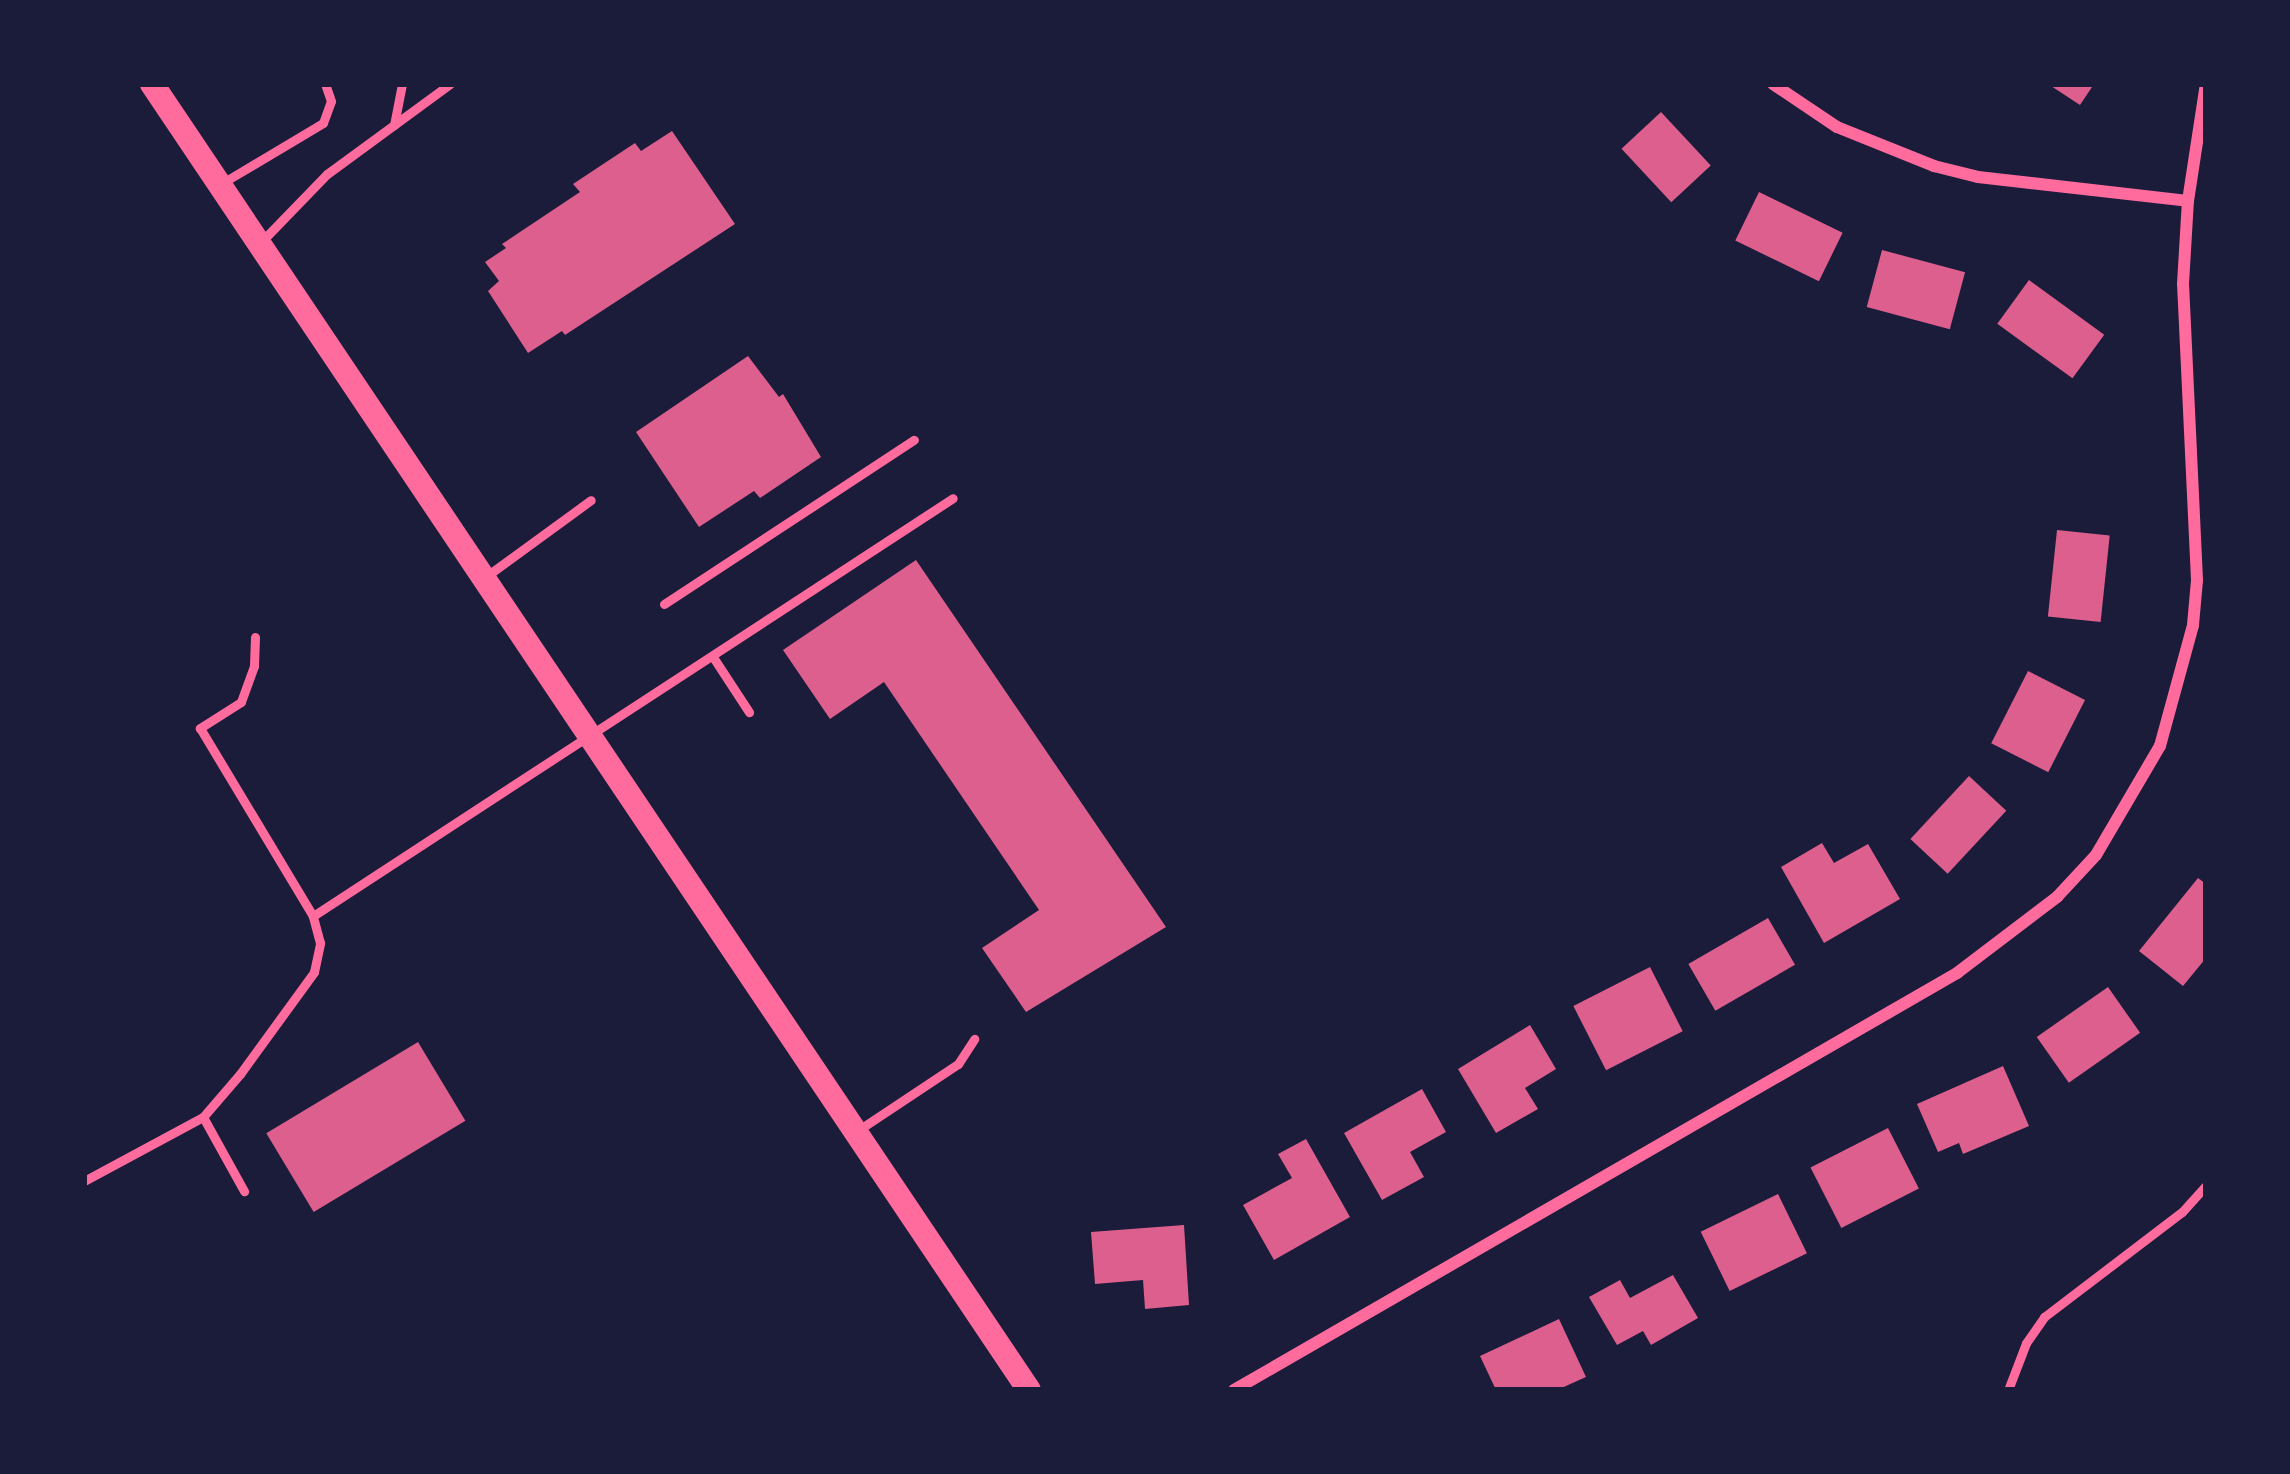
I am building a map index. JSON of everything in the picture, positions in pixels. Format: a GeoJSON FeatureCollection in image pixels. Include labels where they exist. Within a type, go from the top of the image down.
{"type":"FeatureCollection","features":[{"type":"Feature","properties":{"kind":"main road"},"geometry":{"type":"LineString","coordinates":[[152,84],[1029,1390]]}},
{"type":"Feature","properties":{"kind":"street"},"geometry":{"type":"LineString","coordinates":[[1773,84],[1837,127],[1934,166],[1978,177],[2188,201]]}},
{"type":"Feature","properties":{"kind":"street"},"geometry":{"type":"LineString","coordinates":[[1234,1390],[1958,973],[2041,911],[2096,855],[2160,746],[2193,625],[2197,580],[2183,284],[2188,201],[2206,84]]}},
{"type":"Feature","properties":{"kind":"lane"},"geometry":{"type":"LineString","coordinates":[[220,184],[322,123],[331,101],[325,84]]}},
{"type":"Feature","properties":{"kind":"lane"},"geometry":{"type":"LineString","coordinates":[[394,124],[402,84]]}},
{"type":"Feature","properties":{"kind":"lane"},"geometry":{"type":"LineString","coordinates":[[259,244],[327,175],[450,84]]}},
{"type":"Feature","properties":{"kind":"lane"},"geometry":{"type":"LineString","coordinates":[[664,604],[914,440]]}},
{"type":"Feature","properties":{"kind":"lane"},"geometry":{"type":"LineString","coordinates":[[313,916],[953,498]]}},
{"type":"Feature","properties":{"kind":"lane"},"geometry":{"type":"LineString","coordinates":[[484,578],[591,500]]}},
{"type":"Feature","properties":{"kind":"lane"},"geometry":{"type":"LineString","coordinates":[[84,1181],[203,1117],[314,972],[320,944],[313,916],[200,728],[241,702],[254,666],[255,637]]}},
{"type":"Feature","properties":{"kind":"lane"},"geometry":{"type":"LineString","coordinates":[[712,658],[749,712]]}},
{"type":"Feature","properties":{"kind":"lane"},"geometry":{"type":"LineString","coordinates":[[857,1132],[958,1064],[974,1039]]}},
{"type":"Feature","properties":{"kind":"lane"},"geometry":{"type":"LineString","coordinates":[[203,1117],[244,1191]]}},
{"type":"Feature","properties":{"kind":"lane"},"geometry":{"type":"LineString","coordinates":[[2008,1390],[2026,1343],[2044,1317],[2182,1213],[2206,1185]]}},
{"type":"Feature","properties":{"kind":"building"},"geometry":{"type":"Polygon","coordinates":[[[2048,84],[2094,84],[2080,105],[2048,84]]]}},
{"type":"Feature","properties":{"kind":"building"},"geometry":{"type":"Polygon","coordinates":[[[1661,112],[1711,165],[1671,202],[1622,149],[1661,112]]]}},
{"type":"Feature","properties":{"kind":"building"},"geometry":{"type":"Polygon","coordinates":[[[672,131],[735,224],[565,335],[562,331],[528,353],[488,291],[499,281],[485,262],[506,248],[502,244],[580,192],[573,184],[635,143],[641,151],[672,131]]]}},
{"type":"Feature","properties":{"kind":"building"},"geometry":{"type":"Polygon","coordinates":[[[1759,192],[1843,233],[1819,281],[1735,241],[1759,192]]]}},
{"type":"Feature","properties":{"kind":"building"},"geometry":{"type":"Polygon","coordinates":[[[1882,250],[1965,272],[1950,329],[1867,307],[1882,250]]]}},
{"type":"Feature","properties":{"kind":"building"},"geometry":{"type":"Polygon","coordinates":[[[2029,280],[2104,335],[2072,378],[1997,324],[2029,280]]]}},
{"type":"Feature","properties":{"kind":"building"},"geometry":{"type":"Polygon","coordinates":[[[748,356],[779,397],[783,394],[821,457],[760,498],[754,491],[699,527],[636,432],[748,356]]]}},
{"type":"Feature","properties":{"kind":"building"},"geometry":{"type":"Polygon","coordinates":[[[2057,530],[2110,536],[2101,622],[2048,617],[2057,530]]]}},
{"type":"Feature","properties":{"kind":"building"},"geometry":{"type":"Polygon","coordinates":[[[916,560],[1166,927],[1026,1012],[982,948],[1039,910],[884,682],[830,719],[783,650],[916,560]]]}},
{"type":"Feature","properties":{"kind":"building"},"geometry":{"type":"Polygon","coordinates":[[[2028,671],[2085,700],[2048,772],[1991,743],[2028,671]]]}},
{"type":"Feature","properties":{"kind":"building"},"geometry":{"type":"Polygon","coordinates":[[[1969,776],[2006,811],[1948,874],[1910,839],[1969,776]]]}},
{"type":"Feature","properties":{"kind":"building"},"geometry":{"type":"Polygon","coordinates":[[[1822,843],[1834,863],[1868,844],[1900,899],[1824,943],[1781,867],[1822,843]]]}},
{"type":"Feature","properties":{"kind":"building"},"geometry":{"type":"Polygon","coordinates":[[[2198,878],[2206,884],[2206,958],[2183,986],[2139,951],[2198,878]]]}},
{"type":"Feature","properties":{"kind":"building"},"geometry":{"type":"Polygon","coordinates":[[[1768,918],[1795,965],[1715,1011],[1688,964],[1768,918]]]}},
{"type":"Feature","properties":{"kind":"building"},"geometry":{"type":"Polygon","coordinates":[[[1650,967],[1683,1031],[1606,1070],[1573,1006],[1650,967]]]}},
{"type":"Feature","properties":{"kind":"building"},"geometry":{"type":"Polygon","coordinates":[[[2108,987],[2140,1033],[2069,1083],[2037,1037],[2108,987]]]}},
{"type":"Feature","properties":{"kind":"building"},"geometry":{"type":"Polygon","coordinates":[[[1530,1025],[1556,1069],[1525,1088],[1538,1109],[1496,1133],[1458,1069],[1530,1025]]]}},
{"type":"Feature","properties":{"kind":"building"},"geometry":{"type":"Polygon","coordinates":[[[418,1042],[465,1121],[314,1212],[266,1133],[418,1042]]]}},
{"type":"Feature","properties":{"kind":"building"},"geometry":{"type":"Polygon","coordinates":[[[2003,1066],[2029,1126],[1963,1154],[1959,1143],[1938,1152],[1917,1104],[2003,1066]]]}},
{"type":"Feature","properties":{"kind":"building"},"geometry":{"type":"Polygon","coordinates":[[[1422,1089],[1446,1132],[1410,1152],[1424,1177],[1382,1200],[1344,1133],[1422,1089]]]}},
{"type":"Feature","properties":{"kind":"building"},"geometry":{"type":"Polygon","coordinates":[[[1888,1128],[1919,1189],[1841,1228],[1810,1167],[1888,1128]]]}},
{"type":"Feature","properties":{"kind":"building"},"geometry":{"type":"Polygon","coordinates":[[[1306,1139],[1350,1217],[1274,1260],[1243,1205],[1292,1178],[1278,1154],[1306,1139]]]}},
{"type":"Feature","properties":{"kind":"building"},"geometry":{"type":"Polygon","coordinates":[[[1778,1194],[1807,1253],[1730,1291],[1701,1232],[1778,1194]]]}},
{"type":"Feature","properties":{"kind":"building"},"geometry":{"type":"Polygon","coordinates":[[[1184,1225],[1189,1305],[1145,1309],[1143,1280],[1095,1284],[1091,1232],[1184,1225]]]}},
{"type":"Feature","properties":{"kind":"building"},"geometry":{"type":"Polygon","coordinates":[[[1673,1275],[1698,1318],[1651,1345],[1643,1331],[1617,1345],[1589,1297],[1620,1280],[1630,1298],[1673,1275]]]}},
{"type":"Feature","properties":{"kind":"building"},"geometry":{"type":"Polygon","coordinates":[[[1559,1319],[1586,1377],[1557,1390],[1496,1390],[1480,1356],[1559,1319]]]}}]}
